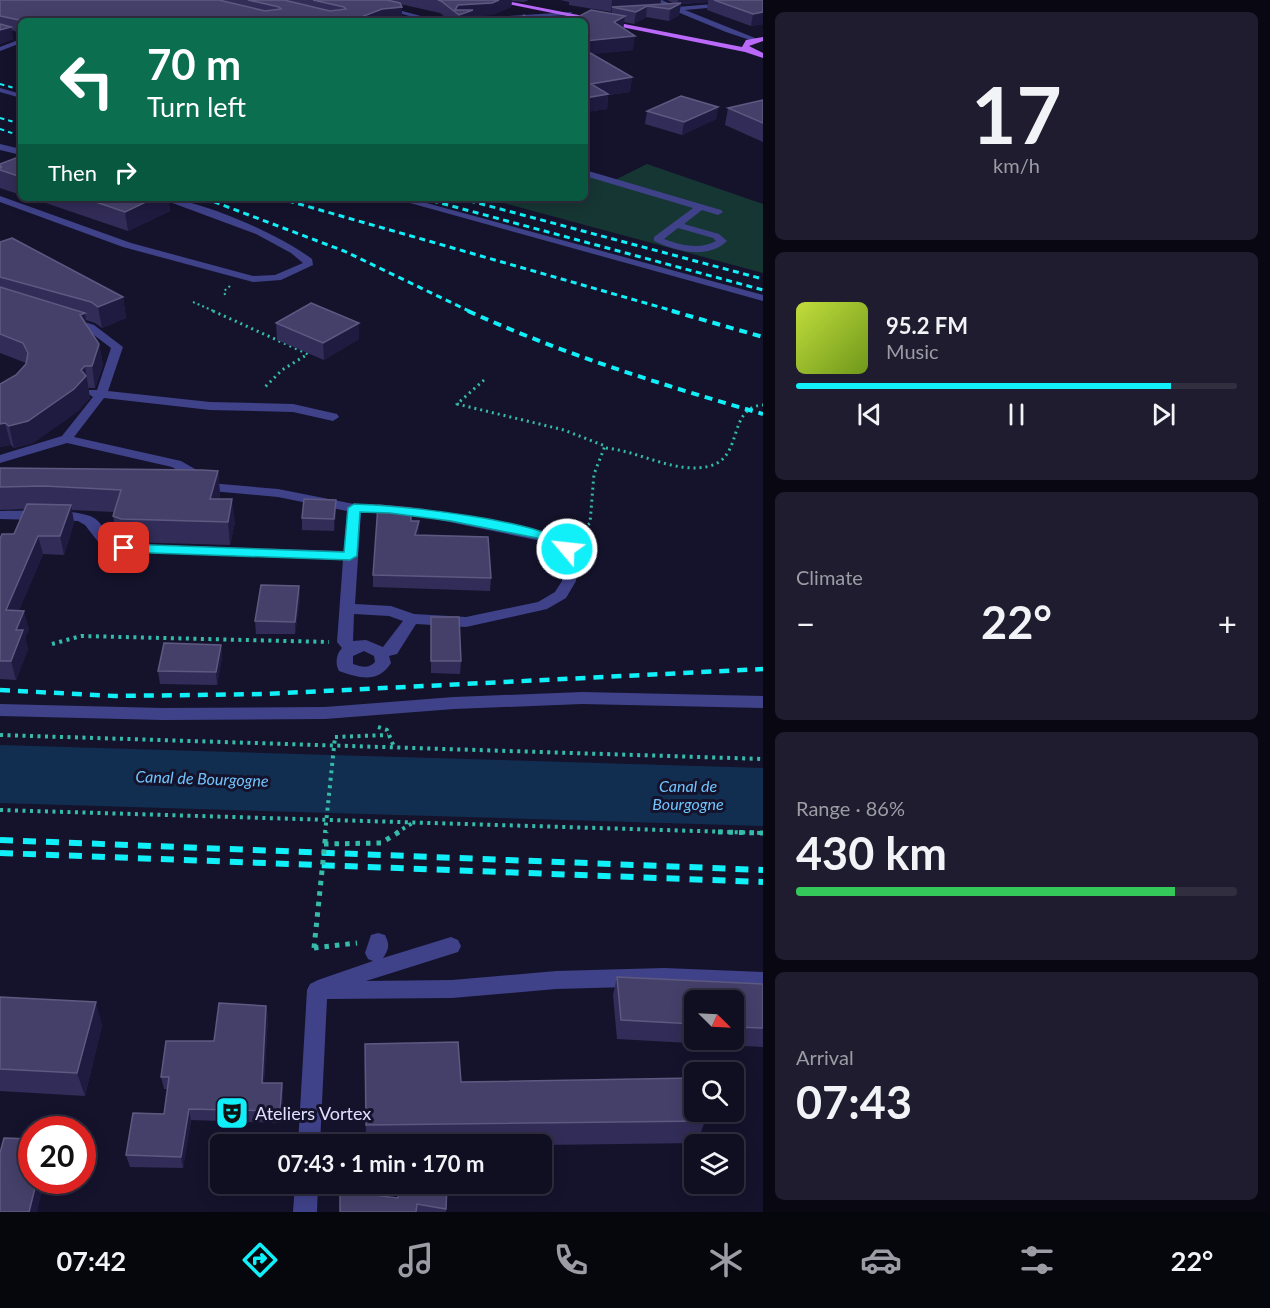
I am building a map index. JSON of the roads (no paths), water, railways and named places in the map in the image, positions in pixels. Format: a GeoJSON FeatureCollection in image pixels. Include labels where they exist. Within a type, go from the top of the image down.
{"type":"FeatureCollection","features":[{"type":"Feature","properties":{"kind":"main road"},"geometry":{"type":"LineString","coordinates":[[491,0],[512,2],[587,18]]}},
{"type":"Feature","properties":{"kind":"main road"},"geometry":{"type":"LineString","coordinates":[[512,2],[554,14]]}},
{"type":"Feature","properties":{"kind":"main road"},"geometry":{"type":"LineString","coordinates":[[574,16],[592,17],[717,41],[754,43]]}},
{"type":"Feature","properties":{"kind":"main road"},"geometry":{"type":"LineString","coordinates":[[588,18],[754,43],[763,56]]}},
{"type":"Feature","properties":{"kind":"street"},"geometry":{"type":"LineString","coordinates":[[354,0],[424,18]]}},
{"type":"Feature","properties":{"kind":"street"},"geometry":{"type":"LineString","coordinates":[[656,0],[754,43]]}},
{"type":"Feature","properties":{"kind":"street"},"geometry":{"type":"LineString","coordinates":[[648,12],[763,1]]}},
{"type":"Feature","properties":{"kind":"street"},"geometry":{"type":"LineString","coordinates":[[512,2],[532,18]]}},
{"type":"Feature","properties":{"kind":"street"},"geometry":{"type":"LineString","coordinates":[[500,18],[554,14],[574,16]]}},
{"type":"Feature","properties":{"kind":"street"},"geometry":{"type":"LineString","coordinates":[[592,17],[617,15]]}},
{"type":"Feature","properties":{"kind":"street"},"geometry":{"type":"LineString","coordinates":[[10,34],[18,40]]}},
{"type":"Feature","properties":{"kind":"street"},"geometry":{"type":"LineString","coordinates":[[0,49],[18,42]]}},
{"type":"Feature","properties":{"kind":"street"},"geometry":{"type":"LineString","coordinates":[[0,90],[18,95]]}},
{"type":"Feature","properties":{"kind":"street"},"geometry":{"type":"LineString","coordinates":[[0,147],[18,151]]}},
{"type":"Feature","properties":{"kind":"street"},"geometry":{"type":"LineString","coordinates":[[588,174],[718,212]]}},
{"type":"Feature","properties":{"kind":"street"},"geometry":{"type":"LineString","coordinates":[[0,199],[127,244],[253,279],[277,278],[308,265],[308,261],[300,254],[249,229],[172,201]]}},
{"type":"Feature","properties":{"kind":"street"},"geometry":{"type":"LineString","coordinates":[[408,201],[763,297]]}},
{"type":"Feature","properties":{"kind":"street"},"geometry":{"type":"LineString","coordinates":[[678,225],[716,237],[722,241],[717,246],[687,248],[666,244],[657,239],[700,207]]}},
{"type":"Feature","properties":{"kind":"street"},"geometry":{"type":"LineString","coordinates":[[60,317],[90,327],[117,347],[108,380],[66,439]]}},
{"type":"Feature","properties":{"kind":"street"},"geometry":{"type":"LineString","coordinates":[[97,394],[210,406],[285,408],[333,417]]}},
{"type":"Feature","properties":{"kind":"street"},"geometry":{"type":"LineString","coordinates":[[2,459],[66,439],[176,464],[202,478],[205,486]]}},
{"type":"Feature","properties":{"kind":"street"},"geometry":{"type":"LineString","coordinates":[[181,486],[278,493],[354,508],[420,512],[539,535],[563,544],[569,555],[568,581],[564,591],[551,603],[480,621],[412,620],[391,611],[347,609]]}},
{"type":"Feature","properties":{"kind":"street"},"geometry":{"type":"LineString","coordinates":[[348,645],[366,645],[381,653],[383,658],[380,667],[369,673],[356,672],[343,663],[348,645],[347,609],[354,508]]}},
{"type":"Feature","properties":{"kind":"street"},"geometry":{"type":"LineString","coordinates":[[0,515],[80,517],[91,522],[98,537],[110,545],[124,548],[350,556]]}},
{"type":"Feature","properties":{"kind":"street"},"geometry":{"type":"LineString","coordinates":[[381,653],[391,650],[412,620]]}},
{"type":"Feature","properties":{"kind":"street"},"geometry":{"type":"LineString","coordinates":[[0,710],[163,714],[314,713],[378,711],[454,703],[582,698],[763,702]]}},
{"type":"Feature","properties":{"kind":"street"},"geometry":{"type":"LineString","coordinates":[[317,990],[349,976],[451,946]]}},
{"type":"Feature","properties":{"kind":"street"},"geometry":{"type":"LineString","coordinates":[[310,1134],[317,990],[346,967]]}},
{"type":"Feature","properties":{"kind":"street"},"geometry":{"type":"LineString","coordinates":[[317,990],[452,989],[556,980],[664,977],[763,981]]}},
{"type":"Feature","properties":{"kind":"street"},"geometry":{"type":"LineString","coordinates":[[305,1212],[306,1194]]}},
{"type":"Feature","properties":{"kind":"water","name":"Canal de Bourgogne"},"geometry":{"type":"Polygon","coordinates":[[[0,745],[763,768],[763,826],[0,803],[0,745]]]}},
{"type":"Feature","properties":{"kind":"railway"},"geometry":{"type":"LineString","coordinates":[[0,84],[18,89]]}},
{"type":"Feature","properties":{"kind":"railway"},"geometry":{"type":"LineString","coordinates":[[0,118],[18,123]]}},
{"type":"Feature","properties":{"kind":"railway"},"geometry":{"type":"LineString","coordinates":[[0,129],[18,135]]}},
{"type":"Feature","properties":{"kind":"railway"},"geometry":{"type":"LineString","coordinates":[[212,201],[344,251],[471,312]]}},
{"type":"Feature","properties":{"kind":"railway"},"geometry":{"type":"LineString","coordinates":[[288,201],[677,312]]}},
{"type":"Feature","properties":{"kind":"railway"},"geometry":{"type":"LineString","coordinates":[[433,201],[763,290]]}},
{"type":"Feature","properties":{"kind":"railway"},"geometry":{"type":"LineString","coordinates":[[470,201],[763,279]]}},
{"type":"Feature","properties":{"kind":"railway"},"geometry":{"type":"LineString","coordinates":[[468,311],[613,368],[763,414]]}},
{"type":"Feature","properties":{"kind":"railway"},"geometry":{"type":"LineString","coordinates":[[672,311],[763,337]]}},
{"type":"Feature","properties":{"kind":"railway"},"geometry":{"type":"LineString","coordinates":[[0,690],[115,696],[265,694],[763,669]]}},
{"type":"Feature","properties":{"kind":"railway"},"geometry":{"type":"LineString","coordinates":[[0,840],[763,870]]}},
{"type":"Feature","properties":{"kind":"railway"},"geometry":{"type":"LineString","coordinates":[[0,853],[763,882]]}},
{"type":"Feature","properties":{"kind":"place","name":"Ateliers Vortex"},"geometry":{"type":"Point","coordinates":[232,1113]}}]}
